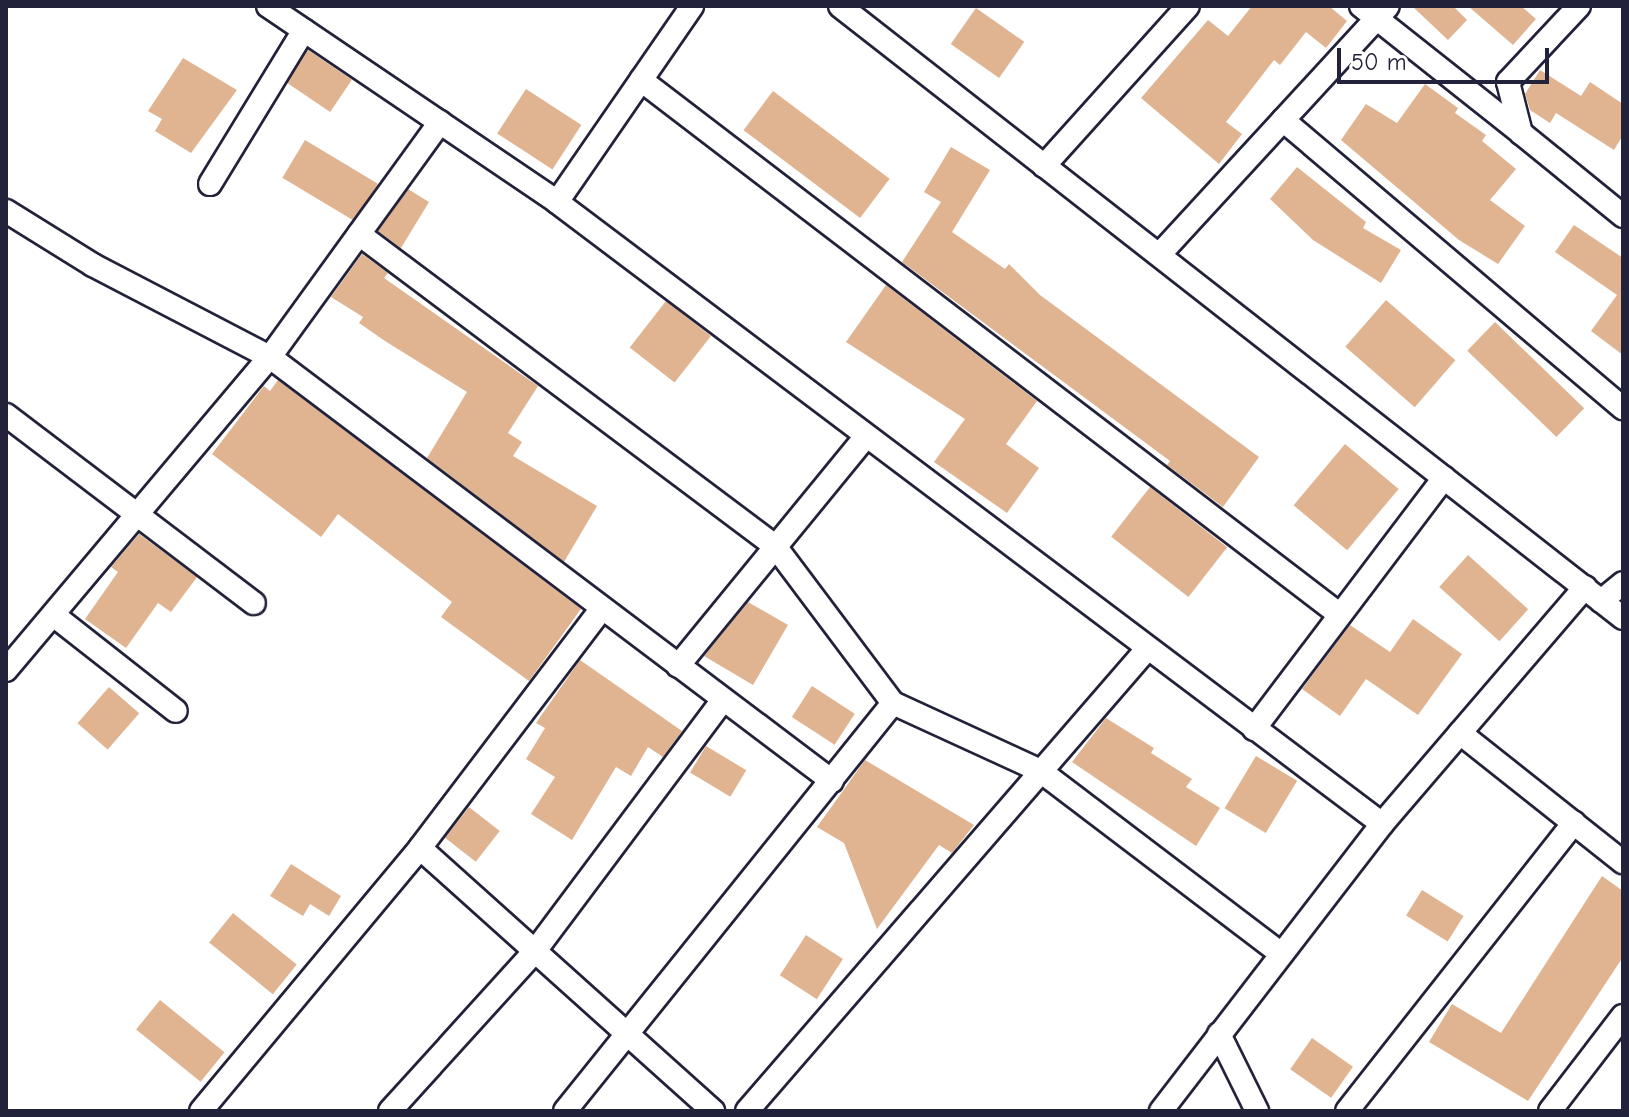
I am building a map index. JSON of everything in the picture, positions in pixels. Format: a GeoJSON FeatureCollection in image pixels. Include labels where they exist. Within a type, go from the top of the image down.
{"type":"FeatureCollection","features":[{"type":"Feature","properties":{"kind":"street"},"geometry":{"type":"LineString","coordinates":[[268,6],[557,202],[864,439],[1382,824]]}},
{"type":"Feature","properties":{"kind":"street"},"geometry":{"type":"LineString","coordinates":[[557,202],[692,6]]}},
{"type":"Feature","properties":{"kind":"street"},"geometry":{"type":"LineString","coordinates":[[840,6],[1623,618]]}},
{"type":"Feature","properties":{"kind":"street"},"geometry":{"type":"LineString","coordinates":[[1044,166],[1188,6]]}},
{"type":"Feature","properties":{"kind":"street"},"geometry":{"type":"LineString","coordinates":[[1521,133],[1508,82],[1579,6]]}},
{"type":"Feature","properties":{"kind":"street"},"geometry":{"type":"LineString","coordinates":[[1159,255],[1283,120],[1375,10],[1623,216]]}},
{"type":"Feature","properties":{"kind":"street"},"geometry":{"type":"LineString","coordinates":[[210,184],[304,30]]}},
{"type":"Feature","properties":{"kind":"street"},"geometry":{"type":"LineString","coordinates":[[641,80],[1340,615]]}},
{"type":"Feature","properties":{"kind":"street"},"geometry":{"type":"LineString","coordinates":[[1283,120],[1623,408]]}},
{"type":"Feature","properties":{"kind":"street"},"geometry":{"type":"LineString","coordinates":[[6,670],[56,617],[138,513],[270,357],[440,122]]}},
{"type":"Feature","properties":{"kind":"street"},"geometry":{"type":"LineString","coordinates":[[6,211],[93,265],[270,357],[832,781]]}},
{"type":"Feature","properties":{"kind":"street"},"geometry":{"type":"LineString","coordinates":[[359,234],[775,546],[893,703],[1039,770],[1281,954]]}},
{"type":"Feature","properties":{"kind":"street"},"geometry":{"type":"LineString","coordinates":[[6,415],[254,603]]}},
{"type":"Feature","properties":{"kind":"street"},"geometry":{"type":"LineString","coordinates":[[678,666],[864,439]]}},
{"type":"Feature","properties":{"kind":"street"},"geometry":{"type":"LineString","coordinates":[[1254,729],[1444,478]]}},
{"type":"Feature","properties":{"kind":"street"},"geometry":{"type":"LineString","coordinates":[[1161,1111],[1382,824],[1460,733],[1593,594],[1623,583]]}},
{"type":"Feature","properties":{"kind":"street"},"geometry":{"type":"LineString","coordinates":[[201,1111],[420,848],[602,608]]}},
{"type":"Feature","properties":{"kind":"street"},"geometry":{"type":"LineString","coordinates":[[56,617],[176,711]]}},
{"type":"Feature","properties":{"kind":"street"},"geometry":{"type":"LineString","coordinates":[[747,1111],[1039,770],[1147,649]]}},
{"type":"Feature","properties":{"kind":"street"},"geometry":{"type":"LineString","coordinates":[[390,1111],[535,951],[723,700]]}},
{"type":"Feature","properties":{"kind":"street"},"geometry":{"type":"LineString","coordinates":[[565,1111],[628,1037],[893,703]]}},
{"type":"Feature","properties":{"kind":"street"},"geometry":{"type":"LineString","coordinates":[[1460,733],[1623,862]]}},
{"type":"Feature","properties":{"kind":"street"},"geometry":{"type":"LineString","coordinates":[[1347,1111],[1574,823]]}},
{"type":"Feature","properties":{"kind":"street"},"geometry":{"type":"LineString","coordinates":[[420,848],[713,1111]]}},
{"type":"Feature","properties":{"kind":"street"},"geometry":{"type":"LineString","coordinates":[[1550,1111],[1623,1016]]}},
{"type":"Feature","properties":{"kind":"street"},"geometry":{"type":"LineString","coordinates":[[1219,1034],[1257,1111]]}},
{"type":"Feature","properties":{"kind":"building"},"geometry":{"type":"Polygon","coordinates":[[[1252,6],[1329,6],[1347,21],[1326,48],[1306,32],[1280,65],[1274,60],[1226,122],[1242,134],[1219,164],[1141,98],[1208,20],[1228,36],[1252,6]]]}},
{"type":"Feature","properties":{"kind":"building"},"geometry":{"type":"Polygon","coordinates":[[[1412,6],[1453,6],[1467,20],[1448,40],[1412,6]]]}},
{"type":"Feature","properties":{"kind":"building"},"geometry":{"type":"Polygon","coordinates":[[[1468,6],[1521,6],[1536,19],[1513,45],[1468,6]]]}},
{"type":"Feature","properties":{"kind":"building"},"geometry":{"type":"Polygon","coordinates":[[[976,8],[1024,42],[999,78],[951,44],[976,8]]]}},
{"type":"Feature","properties":{"kind":"building"},"geometry":{"type":"Polygon","coordinates":[[[308,50],[352,80],[330,112],[286,82],[308,50]]]}},
{"type":"Feature","properties":{"kind":"building"},"geometry":{"type":"Polygon","coordinates":[[[183,58],[237,90],[191,153],[155,131],[162,119],[148,111],[183,58]]]}},
{"type":"Feature","properties":{"kind":"building"},"geometry":{"type":"Polygon","coordinates":[[[1540,70],[1581,96],[1590,82],[1623,104],[1623,135],[1614,150],[1556,113],[1550,123],[1530,110],[1525,94],[1540,70]]]}},
{"type":"Feature","properties":{"kind":"building"},"geometry":{"type":"Polygon","coordinates":[[[1425,84],[1458,108],[1455,113],[1486,135],[1482,141],[1516,169],[1490,200],[1525,226],[1498,264],[1459,240],[1341,140],[1366,104],[1397,123],[1425,84]]]}},
{"type":"Feature","properties":{"kind":"building"},"geometry":{"type":"Polygon","coordinates":[[[526,89],[581,125],[552,169],[497,133],[526,89]]]}},
{"type":"Feature","properties":{"kind":"building"},"geometry":{"type":"Polygon","coordinates":[[[773,91],[890,179],[860,218],[744,130],[773,91]]]}},
{"type":"Feature","properties":{"kind":"building"},"geometry":{"type":"Polygon","coordinates":[[[305,140],[378,184],[355,221],[282,178],[305,140]]]}},
{"type":"Feature","properties":{"kind":"building"},"geometry":{"type":"Polygon","coordinates":[[[951,147],[990,170],[952,232],[1005,269],[1009,264],[1040,295],[1259,457],[1223,507],[1167,465],[1170,461],[902,262],[941,202],[924,192],[951,147]]]}},
{"type":"Feature","properties":{"kind":"building"},"geometry":{"type":"Polygon","coordinates":[[[1297,167],[1366,222],[1363,228],[1401,250],[1381,283],[1313,240],[1270,199],[1297,167]]]}},
{"type":"Feature","properties":{"kind":"building"},"geometry":{"type":"Polygon","coordinates":[[[408,189],[429,202],[401,248],[378,231],[408,189]]]}},
{"type":"Feature","properties":{"kind":"building"},"geometry":{"type":"Polygon","coordinates":[[[1574,225],[1623,258],[1623,355],[1591,331],[1617,295],[1555,252],[1574,225]]]}},
{"type":"Feature","properties":{"kind":"building"},"geometry":{"type":"Polygon","coordinates":[[[362,254],[388,273],[384,278],[538,386],[508,433],[522,442],[513,456],[597,506],[564,562],[427,458],[467,392],[359,323],[363,317],[331,297],[362,254]]]}},
{"type":"Feature","properties":{"kind":"building"},"geometry":{"type":"Polygon","coordinates":[[[886,285],[1037,401],[1006,444],[1039,468],[1007,513],[934,462],[965,419],[846,342],[886,285]]]}},
{"type":"Feature","properties":{"kind":"building"},"geometry":{"type":"Polygon","coordinates":[[[1386,300],[1455,360],[1415,407],[1345,347],[1386,300]]]}},
{"type":"Feature","properties":{"kind":"building"},"geometry":{"type":"Polygon","coordinates":[[[666,301],[711,336],[675,383],[630,347],[666,301]]]}},
{"type":"Feature","properties":{"kind":"building"},"geometry":{"type":"Polygon","coordinates":[[[1495,322],[1584,408],[1556,437],[1467,351],[1495,322]]]}},
{"type":"Feature","properties":{"kind":"building"},"geometry":{"type":"Polygon","coordinates":[[[278,380],[581,609],[529,681],[441,617],[452,602],[338,514],[321,537],[212,454],[264,386],[270,391],[278,380]]]}},
{"type":"Feature","properties":{"kind":"building"},"geometry":{"type":"Polygon","coordinates":[[[1345,444],[1399,489],[1347,550],[1294,505],[1345,444]]]}},
{"type":"Feature","properties":{"kind":"building"},"geometry":{"type":"Polygon","coordinates":[[[1150,487],[1227,547],[1188,597],[1111,537],[1150,487]]]}},
{"type":"Feature","properties":{"kind":"building"},"geometry":{"type":"Polygon","coordinates":[[[139,534],[197,577],[171,612],[158,603],[126,648],[85,619],[118,572],[111,567],[139,534]]]}},
{"type":"Feature","properties":{"kind":"building"},"geometry":{"type":"Polygon","coordinates":[[[1468,555],[1528,609],[1499,641],[1439,587],[1468,555]]]}},
{"type":"Feature","properties":{"kind":"building"},"geometry":{"type":"Polygon","coordinates":[[[748,602],[788,625],[753,685],[704,656],[748,602]]]}},
{"type":"Feature","properties":{"kind":"building"},"geometry":{"type":"Polygon","coordinates":[[[1413,619],[1462,654],[1418,715],[1366,679],[1340,716],[1302,689],[1350,625],[1390,652],[1413,619]]]}},
{"type":"Feature","properties":{"kind":"building"},"geometry":{"type":"Polygon","coordinates":[[[580,660],[682,731],[663,757],[648,747],[631,776],[616,767],[572,840],[531,814],[555,777],[526,759],[545,728],[536,723],[580,660]]]}},
{"type":"Feature","properties":{"kind":"building"},"geometry":{"type":"Polygon","coordinates":[[[812,686],[855,714],[835,745],[792,717],[812,686]]]}},
{"type":"Feature","properties":{"kind":"building"},"geometry":{"type":"Polygon","coordinates":[[[109,687],[139,713],[108,749],[78,723],[109,687]]]}},
{"type":"Feature","properties":{"kind":"building"},"geometry":{"type":"Polygon","coordinates":[[[1106,718],[1154,748],[1151,753],[1192,779],[1186,787],[1220,808],[1196,846],[1072,762],[1106,718]]]}},
{"type":"Feature","properties":{"kind":"building"},"geometry":{"type":"Polygon","coordinates":[[[706,746],[746,770],[730,797],[690,773],[706,746]]]}},
{"type":"Feature","properties":{"kind":"building"},"geometry":{"type":"Polygon","coordinates":[[[1256,756],[1297,781],[1266,833],[1225,808],[1256,756]]]}},
{"type":"Feature","properties":{"kind":"building"},"geometry":{"type":"Polygon","coordinates":[[[865,760],[974,825],[952,853],[939,845],[877,929],[844,843],[817,827],[865,760]]]}},
{"type":"Feature","properties":{"kind":"building"},"geometry":{"type":"Polygon","coordinates":[[[469,807],[500,831],[476,862],[445,838],[469,807]]]}},
{"type":"Feature","properties":{"kind":"building"},"geometry":{"type":"Polygon","coordinates":[[[291,864],[341,896],[329,916],[310,904],[303,916],[270,896],[291,864]]]}},
{"type":"Feature","properties":{"kind":"building"},"geometry":{"type":"Polygon","coordinates":[[[1602,876],[1623,891],[1623,957],[1528,1101],[1429,1042],[1452,1004],[1501,1033],[1602,876]]]}},
{"type":"Feature","properties":{"kind":"building"},"geometry":{"type":"Polygon","coordinates":[[[1422,890],[1464,916],[1448,941],[1406,915],[1422,890]]]}},
{"type":"Feature","properties":{"kind":"building"},"geometry":{"type":"Polygon","coordinates":[[[233,913],[297,965],[273,994],[209,943],[233,913]]]}},
{"type":"Feature","properties":{"kind":"building"},"geometry":{"type":"Polygon","coordinates":[[[806,935],[843,959],[817,999],[780,975],[806,935]]]}},
{"type":"Feature","properties":{"kind":"building"},"geometry":{"type":"Polygon","coordinates":[[[160,1000],[225,1052],[201,1082],[136,1030],[160,1000]]]}},
{"type":"Feature","properties":{"kind":"building"},"geometry":{"type":"Polygon","coordinates":[[[1312,1038],[1353,1067],[1331,1098],[1290,1069],[1312,1038]]]}}]}
